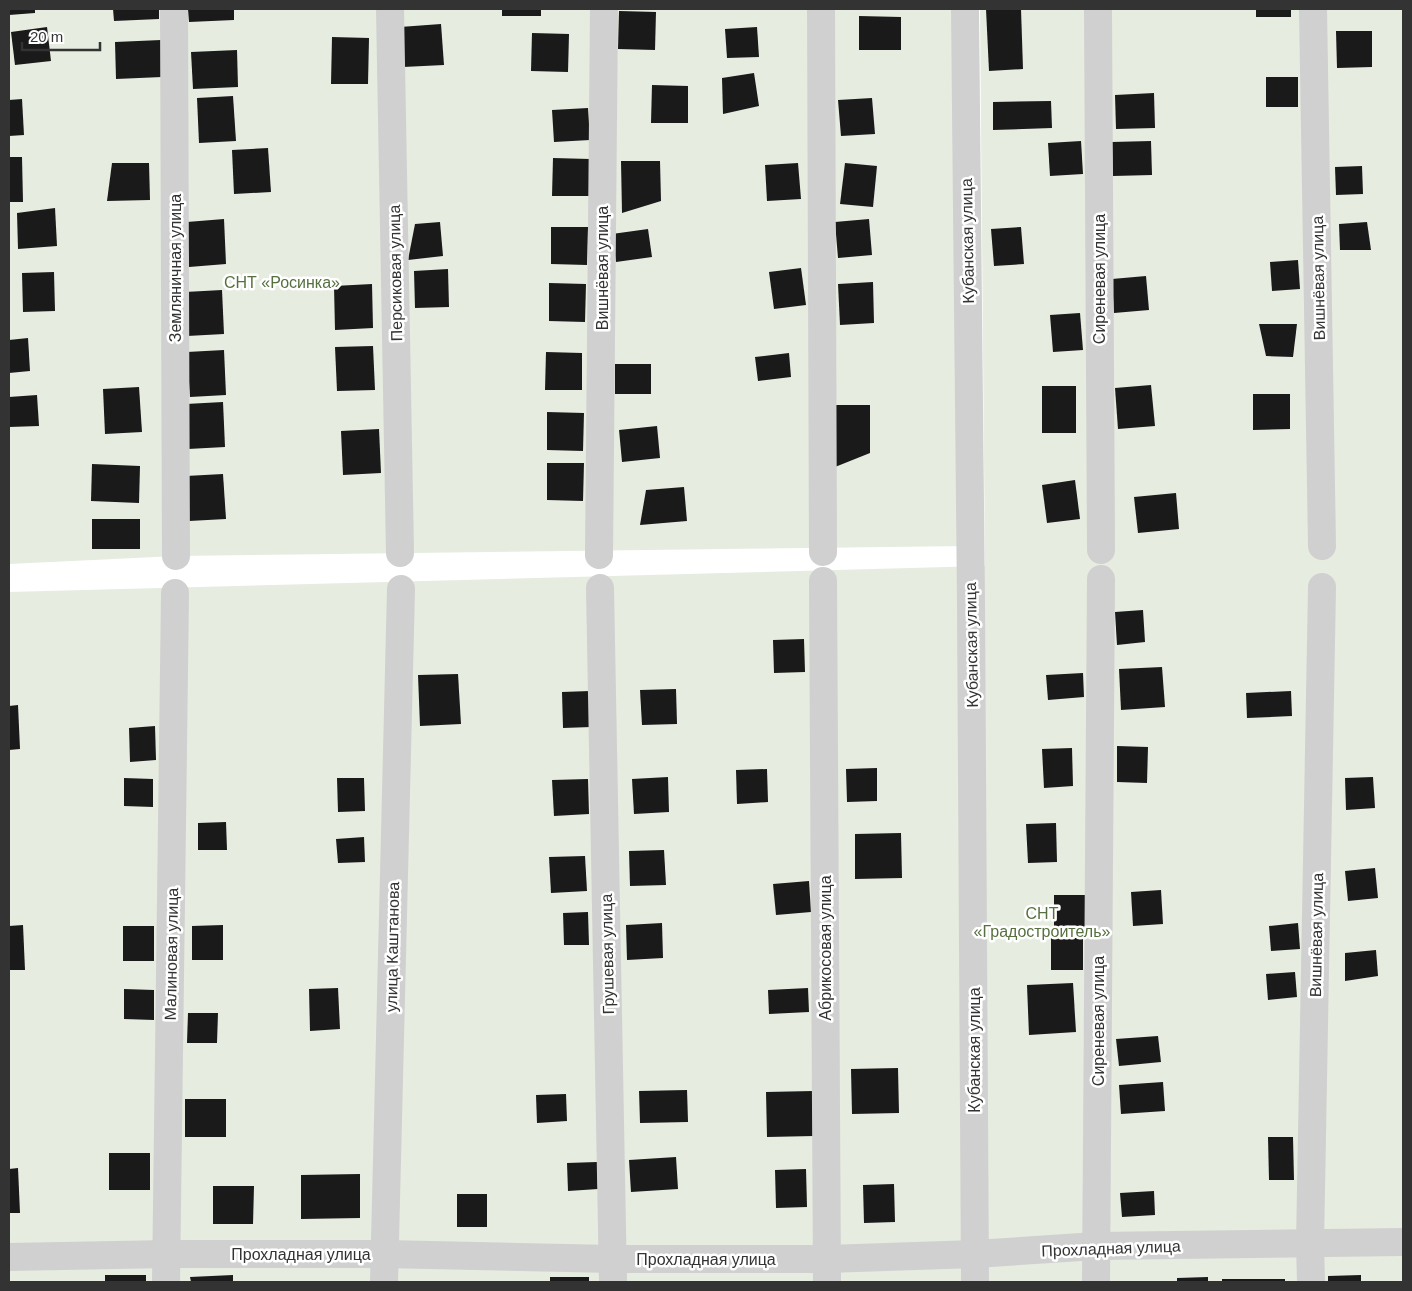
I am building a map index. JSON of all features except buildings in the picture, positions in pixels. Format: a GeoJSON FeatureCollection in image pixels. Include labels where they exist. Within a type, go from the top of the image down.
{"type":"FeatureCollection","features":[{"type":"Feature","properties":{"kind":"street","name":"Земляничная улица"},"geometry":{"type":"LineString","coordinates":[[174,9],[176,556]]}},
{"type":"Feature","properties":{"kind":"street","name":"Персиковая улица"},"geometry":{"type":"LineString","coordinates":[[390,9],[400,545]]}},
{"type":"Feature","properties":{"kind":"street","name":"Вишнёвая улица"},"geometry":{"type":"LineString","coordinates":[[599,555],[604,9]]}},
{"type":"Feature","properties":{"kind":"street"},"geometry":{"type":"LineString","coordinates":[[821,9],[823,552]]}},
{"type":"Feature","properties":{"kind":"street","name":"Кубанская улица"},"geometry":{"type":"LineString","coordinates":[[964,9],[971,602],[975,1282]]}},
{"type":"Feature","properties":{"kind":"street","name":"Сиреневая улица"},"geometry":{"type":"LineString","coordinates":[[1098,9],[1101,550]]}},
{"type":"Feature","properties":{"kind":"street","name":"Вишнёвая улица"},"geometry":{"type":"LineString","coordinates":[[1313,9],[1322,546]]}},
{"type":"Feature","properties":{"kind":"street","name":"Сиреневая улица"},"geometry":{"type":"LineString","coordinates":[[1096,1282],[1101,579]]}},
{"type":"Feature","properties":{"kind":"street","name":"Абрикосовая улица"},"geometry":{"type":"LineString","coordinates":[[823,581],[827,1270]]}},
{"type":"Feature","properties":{"kind":"street","name":"Вишнёвая улица"},"geometry":{"type":"LineString","coordinates":[[1311,1282],[1310,1244],[1322,587]]}},
{"type":"Feature","properties":{"kind":"street","name":"Грушевая улица"},"geometry":{"type":"LineString","coordinates":[[600,588],[614,1271]]}},
{"type":"Feature","properties":{"kind":"street","name":"Малиновая улица"},"geometry":{"type":"LineString","coordinates":[[166,1282],[168,1254],[175,593]]}},
{"type":"Feature","properties":{"kind":"street","name":"улица Каштанова"},"geometry":{"type":"LineString","coordinates":[[384,1282],[400,600]]}},
{"type":"Feature","properties":{"kind":"street","name":"Прохладная улица"},"geometry":{"type":"LineString","coordinates":[[9,1257],[168,1254],[385,1254],[614,1271],[827,1270],[975,1254],[1096,1246],[1403,1242]]}},
{"type":"Feature","properties":{"kind":"green space","name":"СНТ «Росинка»"},"geometry":{"type":"Polygon","coordinates":[[[9,9],[965,9],[970,546],[176,556],[9,564],[9,9]]]}},
{"type":"Feature","properties":{"kind":"green space","name":"СНТ «Градостроитель»"},"geometry":{"type":"Polygon","coordinates":[[[980,9],[1403,9],[1403,1282],[9,1282],[9,592],[985,566],[980,9]]]}}]}
